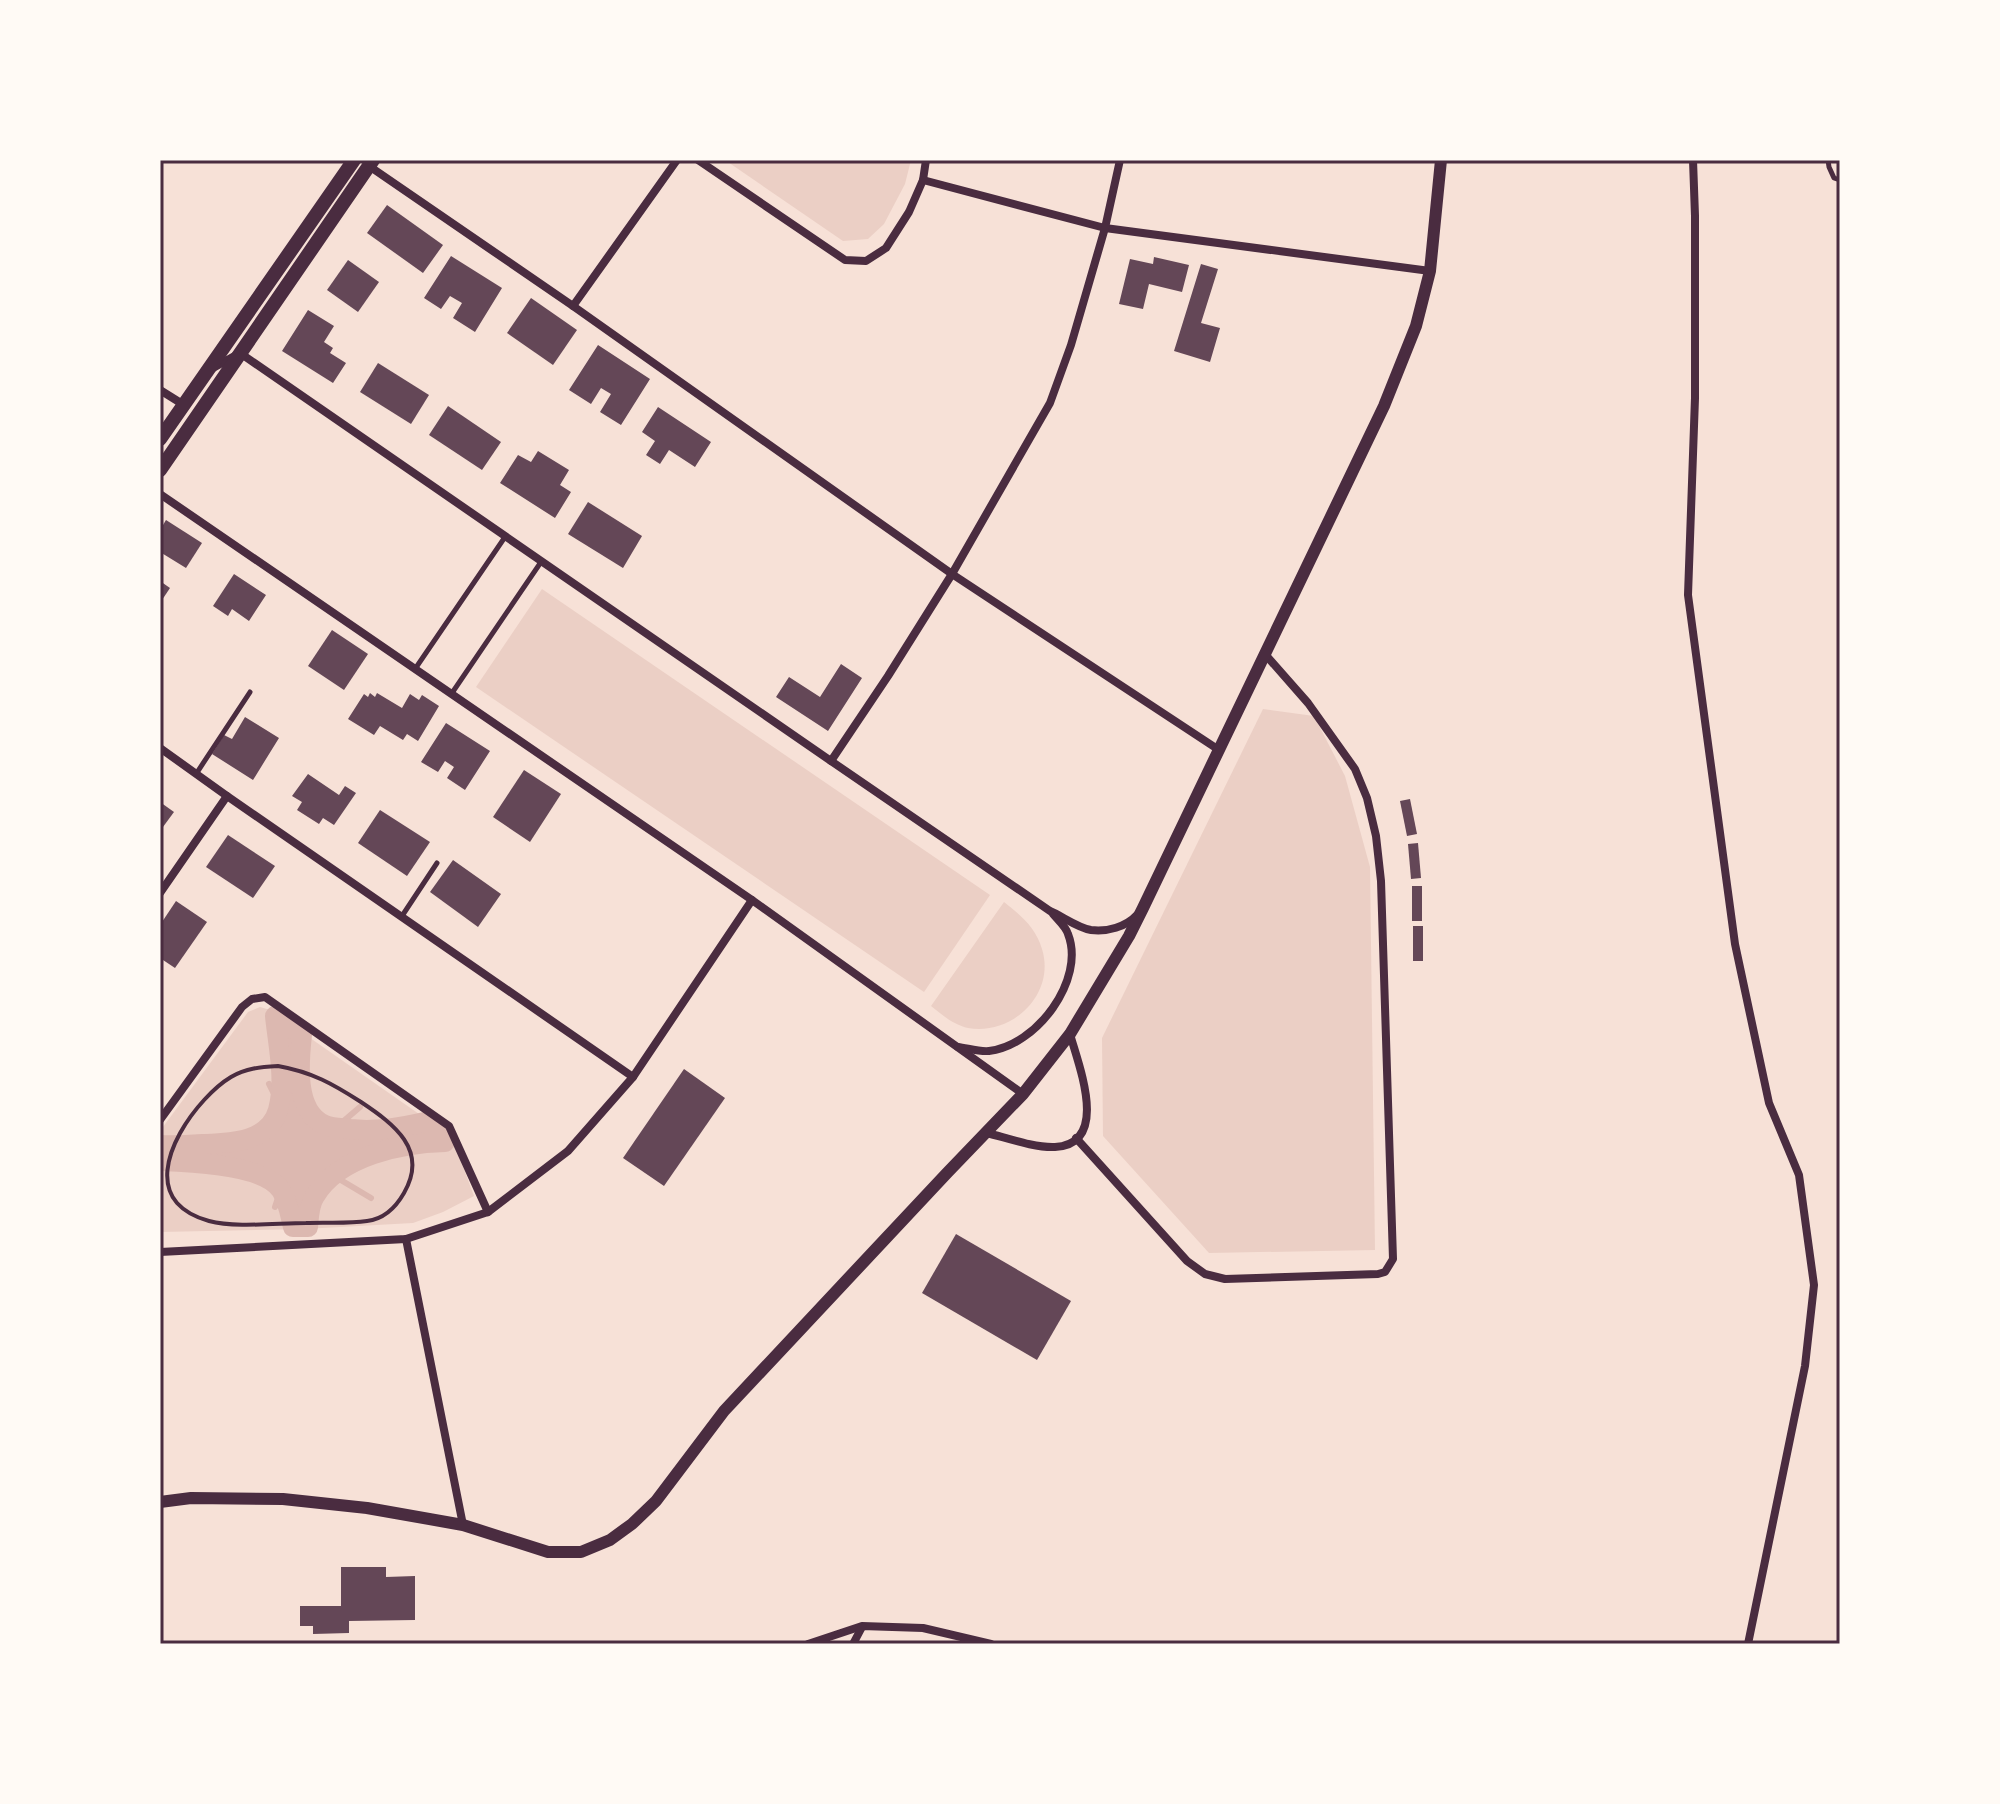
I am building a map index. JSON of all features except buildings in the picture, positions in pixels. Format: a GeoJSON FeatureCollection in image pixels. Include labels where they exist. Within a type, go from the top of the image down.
{"type":"FeatureCollection","features":[{"type":"Feature","properties":{"kind":"main road"},"geometry":{"type":"LineString","coordinates":[[160,439],[354,160]]}},
{"type":"Feature","properties":{"kind":"main road"},"geometry":{"type":"LineString","coordinates":[[160,470],[371,163]]}},
{"type":"Feature","properties":{"kind":"street"},"geometry":{"type":"LineString","coordinates":[[573,306],[677,160]]}},
{"type":"Feature","properties":{"kind":"street"},"geometry":{"type":"LineString","coordinates":[[698,160],[845,260],[866,261],[886,248],[909,212],[923,180],[926,160]]}},
{"type":"Feature","properties":{"kind":"street"},"geometry":{"type":"LineString","coordinates":[[831,761],[952,574],[1050,403],[1071,345],[1105,228],[1120,160]]}},
{"type":"Feature","properties":{"kind":"street"},"geometry":{"type":"LineString","coordinates":[[160,1502],[191,1498],[283,1499],[367,1508],[463,1525],[548,1552],[581,1552],[610,1540],[656,1501],[724,1411],[1023,1094],[1070,1034],[1129,936],[1384,406],[1416,326],[1430,271],[1441,160]]}},
{"type":"Feature","properties":{"kind":"street"},"geometry":{"type":"LineString","coordinates":[[1693,160],[1695,398],[1688,595],[1735,944],[1769,1103],[1799,1175],[1814,1285],[1805,1366],[1748,1644]]}},
{"type":"Feature","properties":{"kind":"street"},"geometry":{"type":"LineString","coordinates":[[371,163],[952,574],[1219,750]]}},
{"type":"Feature","properties":{"kind":"street"},"geometry":{"type":"LineString","coordinates":[[923,180],[1105,228],[1430,271]]}},
{"type":"Feature","properties":{"kind":"street"},"geometry":{"type":"LineString","coordinates":[[207,371],[240,353],[1050,911],[1089,930],[1115,929],[1132,921],[1143,908]]}},
{"type":"Feature","properties":{"kind":"street"},"geometry":{"type":"LineString","coordinates":[[160,390],[184,405]]}},
{"type":"Feature","properties":{"kind":"street"},"geometry":{"type":"LineString","coordinates":[[160,494],[752,900],[1023,1094]]}},
{"type":"Feature","properties":{"kind":"street"},"geometry":{"type":"LineString","coordinates":[[1076,1138],[1187,1261],[1205,1274],[1225,1279],[1378,1274],[1385,1272],[1393,1259],[1381,881],[1376,836],[1367,798],[1355,769],[1308,703],[1264,653]]}},
{"type":"Feature","properties":{"kind":"street"},"geometry":{"type":"LineString","coordinates":[[160,748],[633,1077]]}},
{"type":"Feature","properties":{"kind":"street"},"geometry":{"type":"LineString","coordinates":[[160,893],[227,796]]}},
{"type":"Feature","properties":{"kind":"street"},"geometry":{"type":"LineString","coordinates":[[160,1252],[406,1239],[488,1212],[568,1151],[633,1077],[752,900]]}},
{"type":"Feature","properties":{"kind":"street"},"geometry":{"type":"LineString","coordinates":[[957,1047],[988,1051],[1014,1043],[1037,1027],[1055,1005],[1072,960],[1068,933],[1050,911]]}},
{"type":"Feature","properties":{"kind":"street"},"geometry":{"type":"LineString","coordinates":[[160,1120],[242,1007],[252,999],[265,997],[449,1126],[488,1212]]}},
{"type":"Feature","properties":{"kind":"street"},"geometry":{"type":"LineString","coordinates":[[987,1133],[1059,1147],[1076,1138],[1086,1125],[1088,1103],[1070,1034]]}},
{"type":"Feature","properties":{"kind":"street"},"geometry":{"type":"LineString","coordinates":[[406,1239],[463,1525]]}},
{"type":"Feature","properties":{"kind":"street"},"geometry":{"type":"LineString","coordinates":[[853,1644],[862,1626]]}},
{"type":"Feature","properties":{"kind":"street"},"geometry":{"type":"LineString","coordinates":[[808,1644],[862,1626],[923,1628],[991,1644]]}},
{"type":"Feature","properties":{"kind":"lane"},"geometry":{"type":"LineString","coordinates":[[1828,160],[1834,178],[1840,180]]}},
{"type":"Feature","properties":{"kind":"lane"},"geometry":{"type":"LineString","coordinates":[[415,669],[506,536]]}},
{"type":"Feature","properties":{"kind":"lane"},"geometry":{"type":"LineString","coordinates":[[452,693],[542,561]]}},
{"type":"Feature","properties":{"kind":"lane"},"geometry":{"type":"LineString","coordinates":[[196,774],[250,692]]}},
{"type":"Feature","properties":{"kind":"lane"},"geometry":{"type":"LineString","coordinates":[[402,917],[437,863]]}},
{"type":"Feature","properties":{"kind":"path"},"geometry":{"type":"LineString","coordinates":[[278,1066],[301,1070],[339,1088],[396,1127],[414,1161],[412,1177],[403,1196],[393,1209],[380,1218],[289,1223],[220,1222],[193,1215],[178,1205],[166,1178],[176,1140],[201,1104],[215,1088],[253,1068],[278,1066]]}},
{"type":"Feature","properties":{"kind":"shaded area"},"geometry":{"type":"Polygon","coordinates":[[[725,160],[911,160],[905,184],[884,224],[868,239],[843,241],[725,160]]]}},
{"type":"Feature","properties":{"kind":"shaded area"},"geometry":{"type":"Polygon","coordinates":[[[542,589],[990,895],[924,992],[476,687],[542,589]]]}},
{"type":"Feature","properties":{"kind":"shaded area"},"geometry":{"type":"Polygon","coordinates":[[[1263,709],[1314,716],[1345,776],[1370,867],[1375,1250],[1209,1253],[1103,1136],[1102,1038],[1263,709]]]}},
{"type":"Feature","properties":{"kind":"shaded area"},"geometry":{"type":"Polygon","coordinates":[[[1004,902],[1027,922],[1039,941],[1045,966],[1043,981],[1027,1008],[1014,1018],[984,1029],[963,1027],[931,1006],[1004,902]]]}},
{"type":"Feature","properties":{"kind":"shaded area"},"geometry":{"type":"Polygon","coordinates":[[[260,1007],[270,1010],[452,1137],[474,1196],[413,1223],[160,1232],[160,1131],[248,1012],[260,1007]]]}},
{"type":"Feature","properties":{"kind":"shaded area"},"geometry":{"type":"Polygon","coordinates":[[[275,1016],[302,1035],[303,1098],[315,1119],[331,1127],[360,1129],[390,1128],[429,1121],[445,1142],[391,1149],[373,1154],[339,1171],[313,1200],[308,1227],[293,1227],[281,1190],[259,1175],[225,1166],[160,1161],[160,1145],[226,1143],[248,1139],[258,1135],[273,1121],[281,1087],[275,1016]]]}},
{"type":"Feature","properties":{"kind":"waterway"},"geometry":{"type":"LineString","coordinates":[[160,1148],[160,1145],[226,1143],[248,1139],[258,1135],[273,1121],[281,1087],[275,1016],[302,1035],[303,1098],[315,1119],[328,1126],[360,1130],[429,1121],[445,1142],[391,1149],[373,1154],[339,1171],[313,1200],[308,1227],[293,1227],[281,1190],[259,1175],[225,1166],[160,1161]]}},
{"type":"Feature","properties":{"kind":"waterway"},"geometry":{"type":"LineString","coordinates":[[269,1084],[282,1110]]}},
{"type":"Feature","properties":{"kind":"waterway"},"geometry":{"type":"LineString","coordinates":[[332,1131],[360,1107]]}},
{"type":"Feature","properties":{"kind":"waterway"},"geometry":{"type":"LineString","coordinates":[[214,1170],[234,1166]]}},
{"type":"Feature","properties":{"kind":"waterway"},"geometry":{"type":"LineString","coordinates":[[329,1173],[371,1198]]}},
{"type":"Feature","properties":{"kind":"waterway"},"geometry":{"type":"LineString","coordinates":[[275,1207],[283,1183]]}}]}
